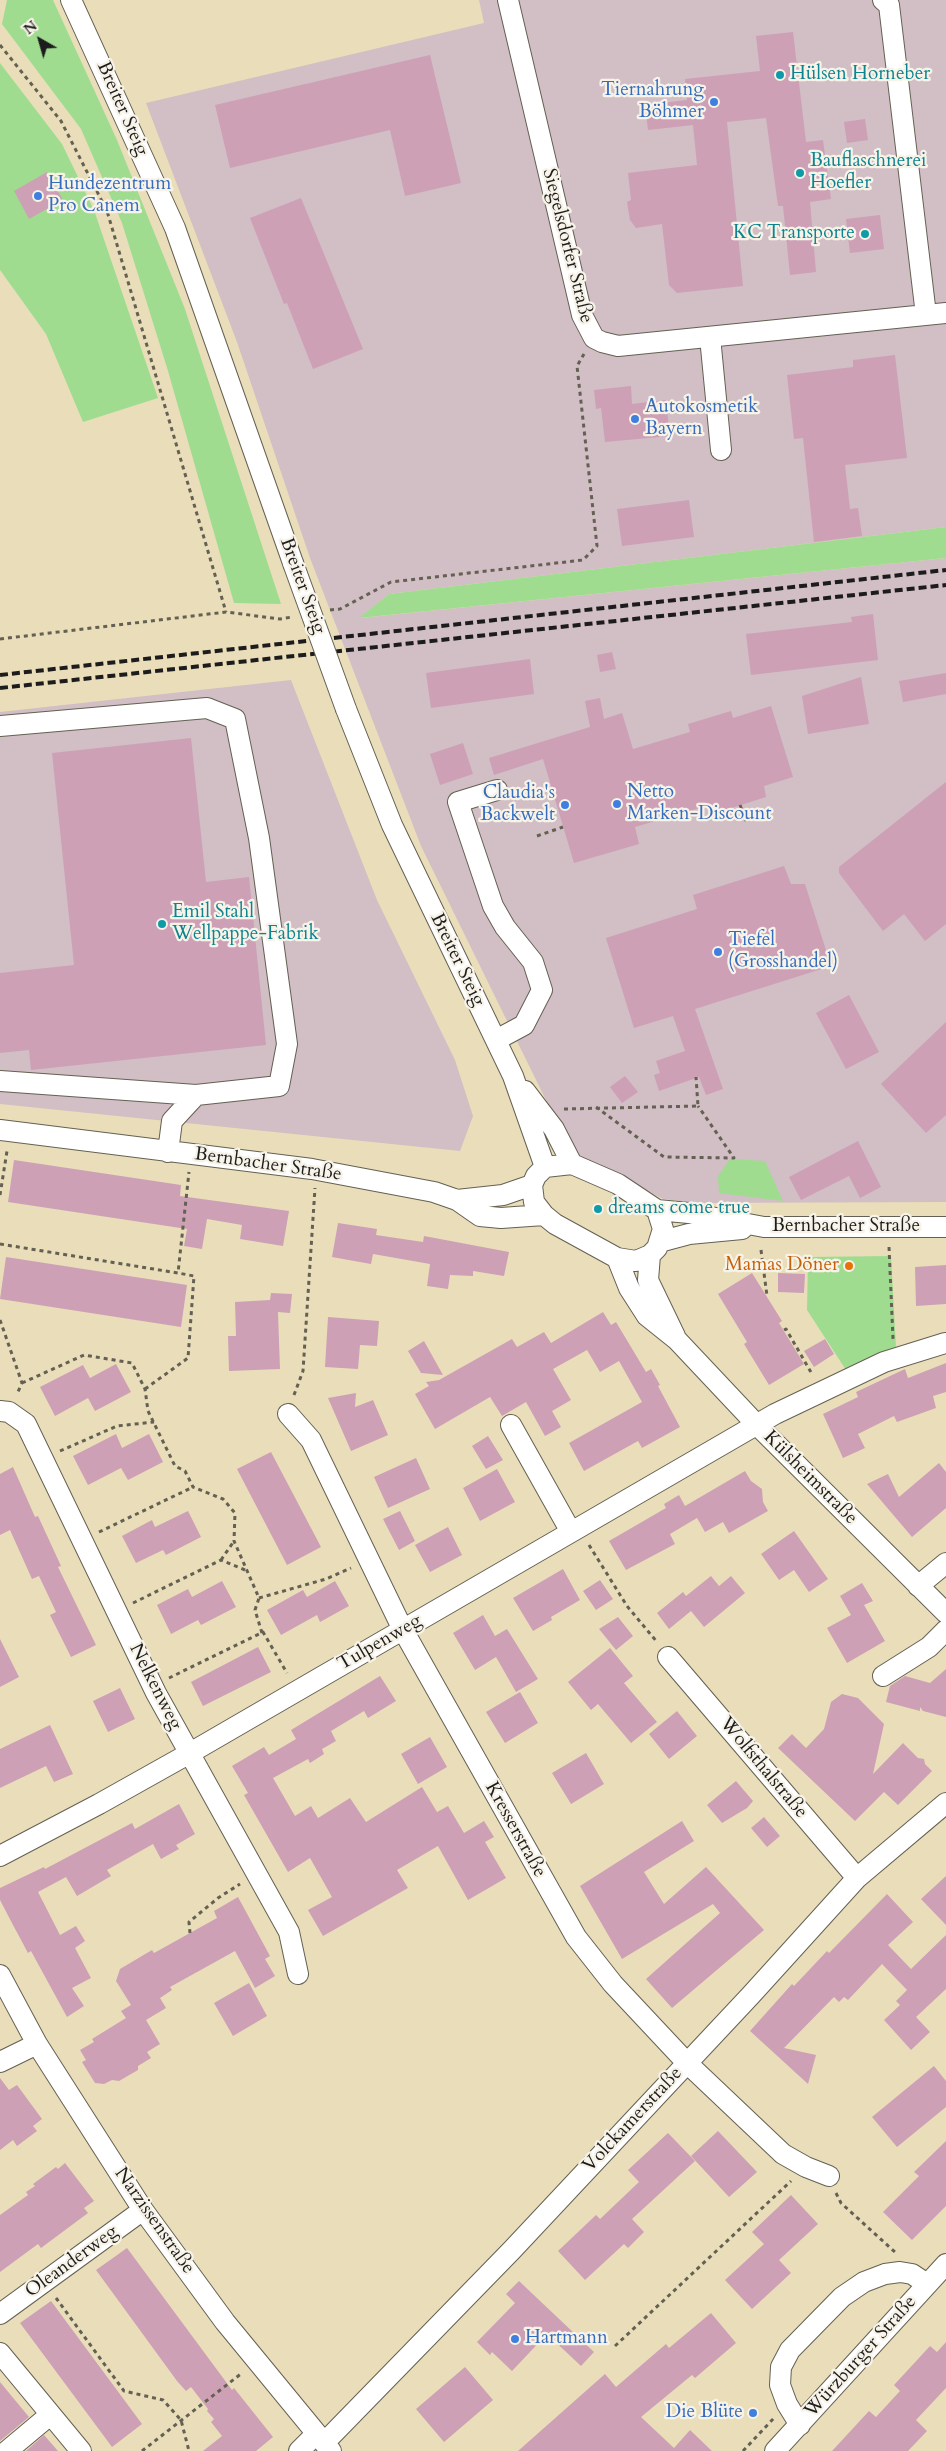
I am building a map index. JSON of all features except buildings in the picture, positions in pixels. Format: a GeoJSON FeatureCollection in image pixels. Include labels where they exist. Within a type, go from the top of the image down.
{"type":"FeatureCollection","features":[{"type":"Feature","properties":{"kind":"street","name":"Breiter Steig"},"geometry":{"type":"LineString","coordinates":[[70,0],[88,34],[175,228],[346,709],[396,834],[514,1076],[545,1168]]}},
{"type":"Feature","properties":{"kind":"street","name":"Siegelsdorfer Straße"},"geometry":{"type":"LineString","coordinates":[[508,0],[582,315],[594,338],[618,346],[936,314],[886,3]]}},
{"type":"Feature","properties":{"kind":"street"},"geometry":{"type":"LineString","coordinates":[[710,337],[721,450]]}},
{"type":"Feature","properties":{"kind":"street"},"geometry":{"type":"LineString","coordinates":[[0,726],[207,708],[235,719],[259,838],[288,1044],[279,1086],[196,1095],[0,1081]]}},
{"type":"Feature","properties":{"kind":"street"},"geometry":{"type":"LineString","coordinates":[[496,1040],[524,1026],[542,990],[534,962],[505,927],[498,901],[458,802],[497,790]]}},
{"type":"Feature","properties":{"kind":"street"},"geometry":{"type":"LineString","coordinates":[[514,1076],[554,1129],[572,1164]]}},
{"type":"Feature","properties":{"kind":"street"},"geometry":{"type":"LineString","coordinates":[[168,1152],[172,1121],[196,1095]]}},
{"type":"Feature","properties":{"kind":"street","name":"Bernbacher Straße"},"geometry":{"type":"LineString","coordinates":[[5,1131],[317,1170],[434,1192],[457,1200],[503,1195],[532,1185]]}},
{"type":"Feature","properties":{"kind":"street"},"geometry":{"type":"LineString","coordinates":[[657,1210],[618,1184],[572,1164],[545,1168],[536,1176],[532,1185],[534,1202],[555,1224],[617,1258],[636,1261],[654,1249],[689,1234],[764,1227]]}},
{"type":"Feature","properties":{"kind":"street"},"geometry":{"type":"LineString","coordinates":[[457,1200],[480,1216],[501,1218],[544,1214]]}},
{"type":"Feature","properties":{"kind":"street","name":"Bernbacher Straße"},"geometry":{"type":"LineString","coordinates":[[657,1210],[690,1213],[764,1227],[946,1227]]}},
{"type":"Feature","properties":{"kind":"street","name":"Külsheimstraße"},"geometry":{"type":"LineString","coordinates":[[657,1210],[663,1229],[654,1249],[648,1280],[677,1340]]}},
{"type":"Feature","properties":{"kind":"street","name":"Külsheimstraße"},"geometry":{"type":"LineString","coordinates":[[617,1258],[629,1288],[647,1316],[677,1340],[757,1425],[946,1613]]}},
{"type":"Feature","properties":{"kind":"street","name":"Tulpenweg"},"geometry":{"type":"LineString","coordinates":[[0,1856],[190,1753],[757,1425],[822,1390],[894,1359],[945,1343]]}},
{"type":"Feature","properties":{"kind":"street","name":"Nelkenweg"},"geometry":{"type":"LineString","coordinates":[[4,1412],[26,1424],[153,1686],[289,1932],[298,1974]]}},
{"type":"Feature","properties":{"kind":"street","name":"Kresserstraße"},"geometry":{"type":"LineString","coordinates":[[288,1414],[311,1440],[403,1630],[576,1937],[614,1984],[687,2063],[783,2154],[806,2167],[829,2176]]}},
{"type":"Feature","properties":{"kind":"street"},"geometry":{"type":"LineString","coordinates":[[511,1424],[575,1530]]}},
{"type":"Feature","properties":{"kind":"street"},"geometry":{"type":"LineString","coordinates":[[918,1586],[946,1563]]}},
{"type":"Feature","properties":{"kind":"street"},"geometry":{"type":"LineString","coordinates":[[883,1676],[929,1646],[946,1630]]}},
{"type":"Feature","properties":{"kind":"street","name":"Wolfsthalstraße"},"geometry":{"type":"LineString","coordinates":[[668,1657],[857,1878]]}},
{"type":"Feature","properties":{"kind":"street","name":"Volckamerstraße"},"geometry":{"type":"LineString","coordinates":[[324,2443],[512,2250],[857,1878],[946,1803]]}},
{"type":"Feature","properties":{"kind":"street","name":"Narzissenstraße"},"geometry":{"type":"LineString","coordinates":[[0,1975],[37,2044],[144,2210],[225,2322],[324,2443]]}},
{"type":"Feature","properties":{"kind":"street"},"geometry":{"type":"LineString","coordinates":[[0,2062],[37,2044]]}},
{"type":"Feature","properties":{"kind":"street","name":"Oleanderweg"},"geometry":{"type":"LineString","coordinates":[[0,2314],[144,2210]]}},
{"type":"Feature","properties":{"kind":"street","name":"Würzburger Straße"},"geometry":{"type":"LineString","coordinates":[[775,2451],[800,2425],[920,2279],[946,2264]]}},
{"type":"Feature","properties":{"kind":"street"},"geometry":{"type":"LineString","coordinates":[[800,2425],[787,2404],[780,2386],[781,2367],[790,2350],[842,2297],[864,2282],[885,2274],[900,2272],[920,2279]]}},
{"type":"Feature","properties":{"kind":"street"},"geometry":{"type":"LineString","coordinates":[[0,2353],[80,2451]]}},
{"type":"Feature","properties":{"kind":"street"},"geometry":{"type":"LineString","coordinates":[[7,2451],[50,2415]]}},
{"type":"Feature","properties":{"kind":"street"},"geometry":{"type":"LineString","coordinates":[[299,2451],[324,2443]]}},
{"type":"Feature","properties":{"kind":"path"},"geometry":{"type":"LineString","coordinates":[[0,45],[61,121],[107,211],[226,612]]}},
{"type":"Feature","properties":{"kind":"path"},"geometry":{"type":"LineString","coordinates":[[323,612],[340,609],[391,582],[583,560],[598,546],[577,366],[594,338]]}},
{"type":"Feature","properties":{"kind":"path"},"geometry":{"type":"LineString","coordinates":[[0,639],[226,612],[280,619],[297,616]]}},
{"type":"Feature","properties":{"kind":"path"},"geometry":{"type":"LineString","coordinates":[[740,805],[746,821]]}},
{"type":"Feature","properties":{"kind":"path"},"geometry":{"type":"LineString","coordinates":[[537,836],[563,827]]}},
{"type":"Feature","properties":{"kind":"path"},"geometry":{"type":"LineString","coordinates":[[596,1107],[664,1157],[734,1158],[698,1106],[696,1077]]}},
{"type":"Feature","properties":{"kind":"path"},"geometry":{"type":"LineString","coordinates":[[546,1118],[566,1108],[698,1106]]}},
{"type":"Feature","properties":{"kind":"path"},"geometry":{"type":"LineString","coordinates":[[0,1195],[5,1131]]}},
{"type":"Feature","properties":{"kind":"path"},"geometry":{"type":"LineString","coordinates":[[178,1273],[191,1154]]}},
{"type":"Feature","properties":{"kind":"path"},"geometry":{"type":"LineString","coordinates":[[288,1414],[303,1371],[312,1206],[317,1170]]}},
{"type":"Feature","properties":{"kind":"path"},"geometry":{"type":"LineString","coordinates":[[888,1227],[894,1359]]}},
{"type":"Feature","properties":{"kind":"path"},"geometry":{"type":"LineString","coordinates":[[0,1244],[194,1276],[188,1358],[145,1389]]}},
{"type":"Feature","properties":{"kind":"path"},"geometry":{"type":"LineString","coordinates":[[761,1250],[767,1296]]}},
{"type":"Feature","properties":{"kind":"path"},"geometry":{"type":"LineString","coordinates":[[0,1320],[22,1384]]}},
{"type":"Feature","properties":{"kind":"path"},"geometry":{"type":"LineString","coordinates":[[784,1330],[786,1329],[822,1390]]}},
{"type":"Feature","properties":{"kind":"path"},"geometry":{"type":"LineString","coordinates":[[4,1412],[22,1384],[84,1355],[132,1363],[145,1389],[148,1411],[175,1466],[185,1471],[194,1487],[223,1499],[235,1513],[234,1541],[259,1598],[254,1610],[262,1633],[297,1691]]}},
{"type":"Feature","properties":{"kind":"path"},"geometry":{"type":"LineString","coordinates":[[43,1458],[116,1426],[154,1422]]}},
{"type":"Feature","properties":{"kind":"path"},"geometry":{"type":"LineString","coordinates":[[82,1540],[194,1487]]}},
{"type":"Feature","properties":{"kind":"path"},"geometry":{"type":"LineString","coordinates":[[575,1530],[628,1606],[668,1657]]}},
{"type":"Feature","properties":{"kind":"path"},"geometry":{"type":"LineString","coordinates":[[116,1612],[220,1560],[234,1541]]}},
{"type":"Feature","properties":{"kind":"path"},"geometry":{"type":"LineString","coordinates":[[220,1560],[246,1570]]}},
{"type":"Feature","properties":{"kind":"path"},"geometry":{"type":"LineString","coordinates":[[259,1598],[326,1580],[369,1560]]}},
{"type":"Feature","properties":{"kind":"path"},"geometry":{"type":"LineString","coordinates":[[153,1686],[262,1633]]}},
{"type":"Feature","properties":{"kind":"path"},"geometry":{"type":"LineString","coordinates":[[190,1933],[189,1922],[218,1898],[257,1875]]}},
{"type":"Feature","properties":{"kind":"path"},"geometry":{"type":"LineString","coordinates":[[615,2346],[806,2167]]}},
{"type":"Feature","properties":{"kind":"path"},"geometry":{"type":"LineString","coordinates":[[829,2176],[841,2203],[893,2249],[920,2279]]}},
{"type":"Feature","properties":{"kind":"path"},"geometry":{"type":"LineString","coordinates":[[45,2282],[124,2391],[164,2400],[181,2420],[189,2451]]}},
{"type":"Feature","properties":{"kind":"path"},"geometry":{"type":"LineString","coordinates":[[142,2451],[256,2361]]}},
{"type":"Feature","properties":{"kind":"shaded area"},"geometry":{"type":"Polygon","coordinates":[[[479,0],[946,0],[946,527],[389,594],[360,618],[946,558],[946,1202],[696,1203],[663,1199],[571,1151],[421,846],[310,558],[237,342],[146,103],[484,23],[479,0]]]}},
{"type":"Feature","properties":{"kind":"shaded area"},"geometry":{"type":"Polygon","coordinates":[[[291,680],[377,900],[455,1060],[473,1116],[460,1151],[0,1104],[0,712],[291,680]]]}},
{"type":"Feature","properties":{"kind":"green space"},"geometry":{"type":"Polygon","coordinates":[[[7,0],[53,0],[117,140],[185,309],[281,604],[234,603],[168,371],[122,223],[81,129],[2,24],[7,0]]]}},
{"type":"Feature","properties":{"kind":"green space"},"geometry":{"type":"Polygon","coordinates":[[[0,63],[62,144],[94,210],[158,398],[83,422],[46,334],[0,270],[0,63]]]}},
{"type":"Feature","properties":{"kind":"green space"},"geometry":{"type":"Polygon","coordinates":[[[946,527],[946,558],[359,618],[389,594],[946,527]]]}},
{"type":"Feature","properties":{"kind":"green space"},"geometry":{"type":"Polygon","coordinates":[[[730,1159],[765,1161],[783,1201],[719,1193],[718,1176],[730,1159]]]}},
{"type":"Feature","properties":{"kind":"green space"},"geometry":{"type":"Polygon","coordinates":[[[891,1256],[896,1347],[846,1370],[807,1310],[808,1257],[891,1256]]]}},
{"type":"Feature","properties":{"kind":"railway"},"geometry":{"type":"LineString","coordinates":[[0,675],[946,570]]}},
{"type":"Feature","properties":{"kind":"railway"},"geometry":{"type":"LineString","coordinates":[[0,688],[946,585]]}},
{"type":"Feature","properties":{"kind":"place","name":"Hülsen Horneber"},"geometry":{"type":"Point","coordinates":[780,75]}},
{"type":"Feature","properties":{"kind":"place","name":"Tiernahrung Böhmer"},"geometry":{"type":"Point","coordinates":[714,102]}},
{"type":"Feature","properties":{"kind":"place","name":"Bauflaschnerei Hoefler"},"geometry":{"type":"Point","coordinates":[800,173]}},
{"type":"Feature","properties":{"kind":"place","name":"Hundezentrum Pro Canem"},"geometry":{"type":"Point","coordinates":[38,196]}},
{"type":"Feature","properties":{"kind":"place","name":"KC Transporte"},"geometry":{"type":"Point","coordinates":[865,234]}},
{"type":"Feature","properties":{"kind":"place","name":"Autokosmetik Bayern"},"geometry":{"type":"Point","coordinates":[635,419]}},
{"type":"Feature","properties":{"kind":"place","name":"Netto Marken-Discount"},"geometry":{"type":"Point","coordinates":[617,804]}},
{"type":"Feature","properties":{"kind":"place","name":"Claudia's Backwelt"},"geometry":{"type":"Point","coordinates":[565,805]}},
{"type":"Feature","properties":{"kind":"place","name":"Emil Stahl Wellpappe-Fabrik"},"geometry":{"type":"Point","coordinates":[162,924]}},
{"type":"Feature","properties":{"kind":"place","name":"Tiefel (Grosshandel)"},"geometry":{"type":"Point","coordinates":[718,952]}},
{"type":"Feature","properties":{"kind":"place","name":"dreams come true"},"geometry":{"type":"Point","coordinates":[598,1209]}},
{"type":"Feature","properties":{"kind":"place","name":"Mamas Döner"},"geometry":{"type":"Point","coordinates":[849,1266]}},
{"type":"Feature","properties":{"kind":"place","name":"Hartmann"},"geometry":{"type":"Point","coordinates":[515,2339]}},
{"type":"Feature","properties":{"kind":"place","name":"Die Blüte"},"geometry":{"type":"Point","coordinates":[753,2413]}}]}
